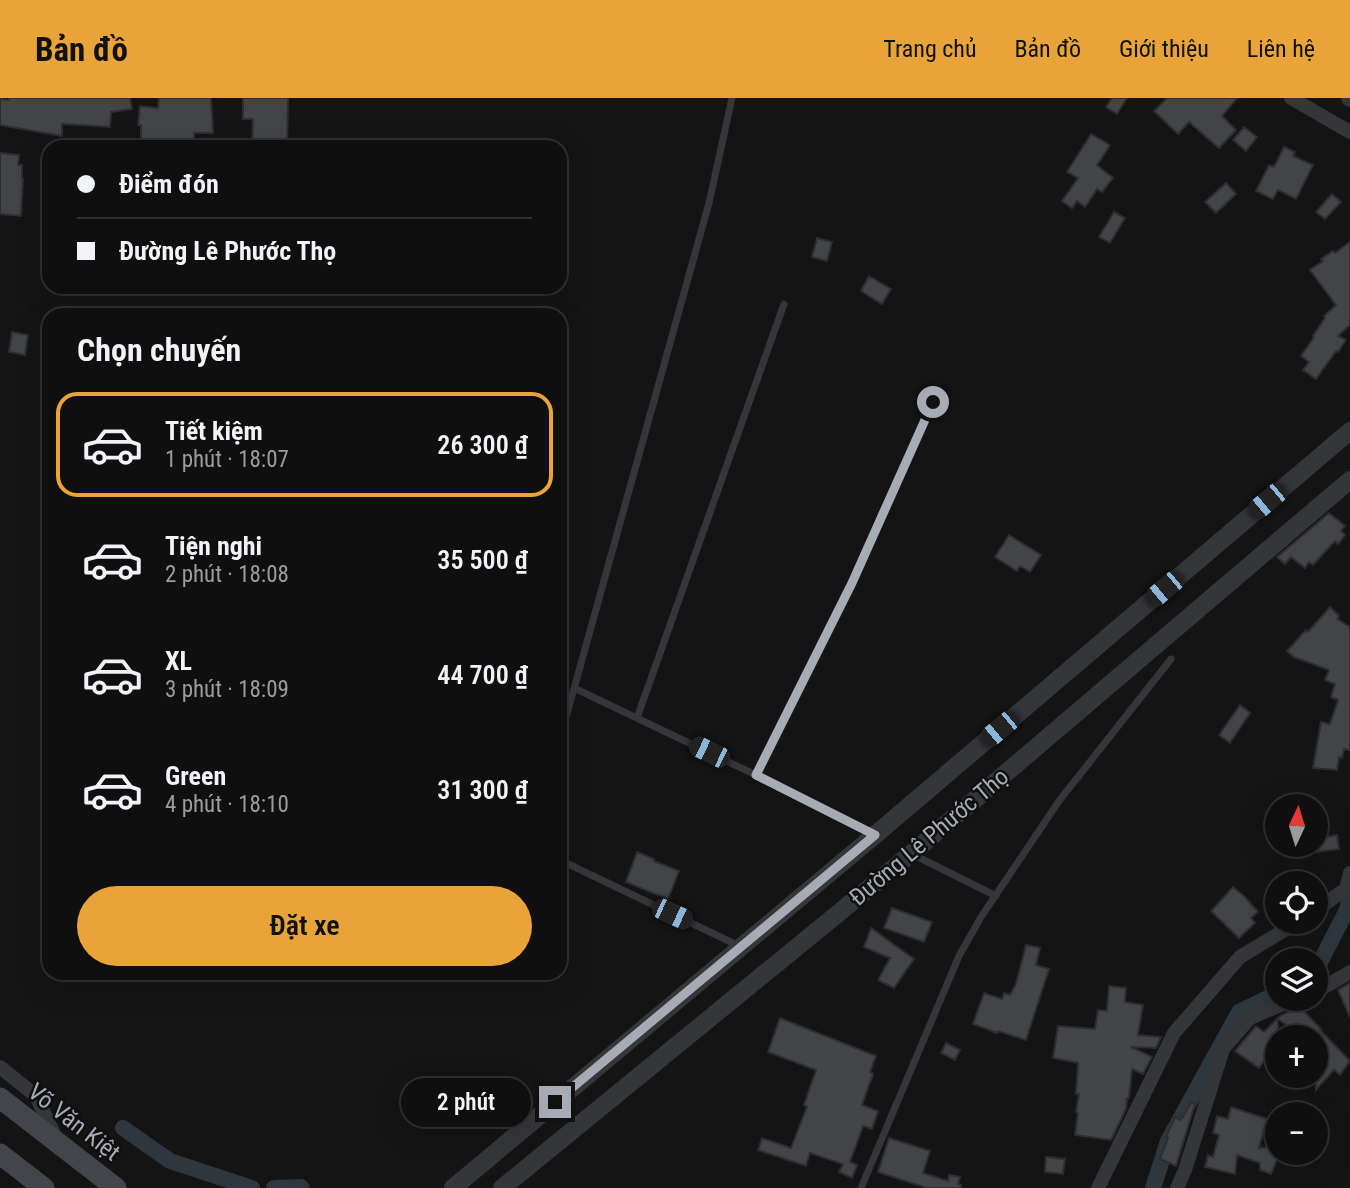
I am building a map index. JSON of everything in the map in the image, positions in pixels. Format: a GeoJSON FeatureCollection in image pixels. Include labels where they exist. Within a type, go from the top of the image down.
{"type":"FeatureCollection","features":[{"type":"Feature","properties":{"kind":"main road","name":"Võ Văn Kiệt"},"geometry":{"type":"LineString","coordinates":[[0,1098],[116,1188]]}},
{"type":"Feature","properties":{"kind":"main road"},"geometry":{"type":"LineString","coordinates":[[5,1162],[44,1188]]}},
{"type":"Feature","properties":{"kind":"street"},"geometry":{"type":"LineString","coordinates":[[1291,98],[1350,132]]}},
{"type":"Feature","properties":{"kind":"street","name":"Đường Lê Phước Thọ"},"geometry":{"type":"LineString","coordinates":[[453,1188],[875,835],[1350,431]]}},
{"type":"Feature","properties":{"kind":"street","name":"Đường Lê Phước Thọ"},"geometry":{"type":"LineString","coordinates":[[502,1188],[912,853],[1350,480]]}},
{"type":"Feature","properties":{"kind":"street"},"geometry":{"type":"LineString","coordinates":[[1328,902],[1346,889],[1350,873]]}},
{"type":"Feature","properties":{"kind":"street"},"geometry":{"type":"LineString","coordinates":[[1098,1188],[1174,1033],[1240,957],[1278,934]]}},
{"type":"Feature","properties":{"kind":"street"},"geometry":{"type":"LineString","coordinates":[[1328,985],[1350,972]]}},
{"type":"Feature","properties":{"kind":"street"},"geometry":{"type":"LineString","coordinates":[[1177,1188],[1223,1049],[1250,1018],[1266,1011]]}},
{"type":"Feature","properties":{"kind":"street"},"geometry":{"type":"LineString","coordinates":[[0,1067],[36,1096],[58,1142]]}},
{"type":"Feature","properties":{"kind":"lane"},"geometry":{"type":"LineString","coordinates":[[567,713],[709,203],[732,98]]}},
{"type":"Feature","properties":{"kind":"lane"},"geometry":{"type":"LineString","coordinates":[[637,718],[785,304]]}},
{"type":"Feature","properties":{"kind":"lane"},"geometry":{"type":"LineString","coordinates":[[756,775],[852,583],[933,402]]}},
{"type":"Feature","properties":{"kind":"lane"},"geometry":{"type":"LineString","coordinates":[[861,1188],[959,956],[981,917],[1059,801],[1171,659]]}},
{"type":"Feature","properties":{"kind":"lane"},"geometry":{"type":"LineString","coordinates":[[574,688],[875,835]]}},
{"type":"Feature","properties":{"kind":"lane"},"geometry":{"type":"LineString","coordinates":[[912,853],[996,896]]}},
{"type":"Feature","properties":{"kind":"lane"},"geometry":{"type":"LineString","coordinates":[[567,863],[740,946]]}},
{"type":"Feature","properties":{"kind":"building"},"geometry":{"type":"Polygon","coordinates":[[[130,98],[132,109],[111,112],[110,127],[62,124],[62,136],[0,125],[0,99],[130,98]]]}},
{"type":"Feature","properties":{"kind":"building"},"geometry":{"type":"Polygon","coordinates":[[[159,98],[211,98],[213,133],[194,133],[194,140],[141,140],[141,125],[138,125],[140,106],[158,108],[159,98]]]}},
{"type":"Feature","properties":{"kind":"building"},"geometry":{"type":"Polygon","coordinates":[[[243,98],[288,98],[287,140],[252,140],[253,119],[243,119],[243,98]]]}},
{"type":"Feature","properties":{"kind":"building"},"geometry":{"type":"Polygon","coordinates":[[[1112,98],[1127,98],[1117,114],[1106,107],[1112,98]]]}},
{"type":"Feature","properties":{"kind":"building"},"geometry":{"type":"Polygon","coordinates":[[[1167,98],[1237,98],[1222,116],[1236,130],[1219,148],[1189,122],[1178,134],[1154,111],[1167,98]]]}},
{"type":"Feature","properties":{"kind":"building"},"geometry":{"type":"Polygon","coordinates":[[[1244,127],[1257,137],[1246,151],[1233,140],[1244,127]]]}},
{"type":"Feature","properties":{"kind":"building"},"geometry":{"type":"Polygon","coordinates":[[[1091,134],[1110,145],[1097,165],[1113,178],[1102,192],[1097,189],[1085,207],[1077,201],[1072,208],[1062,201],[1078,178],[1067,172],[1091,134]]]}},
{"type":"Feature","properties":{"kind":"building"},"geometry":{"type":"Polygon","coordinates":[[[1284,147],[1295,152],[1293,156],[1313,165],[1296,199],[1278,190],[1273,199],[1256,191],[1269,165],[1274,167],[1284,147]]]}},
{"type":"Feature","properties":{"kind":"building"},"geometry":{"type":"Polygon","coordinates":[[[0,153],[19,155],[18,165],[22,165],[23,179],[21,216],[0,214],[0,153]]]}},
{"type":"Feature","properties":{"kind":"building"},"geometry":{"type":"Polygon","coordinates":[[[1226,183],[1236,194],[1216,213],[1205,202],[1226,183]]]}},
{"type":"Feature","properties":{"kind":"building"},"geometry":{"type":"Polygon","coordinates":[[[1332,194],[1341,202],[1325,219],[1316,212],[1332,194]]]}},
{"type":"Feature","properties":{"kind":"building"},"geometry":{"type":"Polygon","coordinates":[[[1114,212],[1125,218],[1110,243],[1099,237],[1114,212]]]}},
{"type":"Feature","properties":{"kind":"building"},"geometry":{"type":"Polygon","coordinates":[[[817,238],[832,242],[827,261],[812,257],[817,238]]]}},
{"type":"Feature","properties":{"kind":"building"},"geometry":{"type":"Polygon","coordinates":[[[1350,242],[1350,325],[1338,336],[1346,340],[1316,379],[1303,370],[1309,362],[1301,356],[1324,316],[1336,305],[1310,270],[1323,261],[1321,259],[1350,242]]]}},
{"type":"Feature","properties":{"kind":"building"},"geometry":{"type":"Polygon","coordinates":[[[869,276],[891,289],[882,304],[861,291],[869,276]]]}},
{"type":"Feature","properties":{"kind":"building"},"geometry":{"type":"Polygon","coordinates":[[[12,332],[28,335],[25,355],[9,352],[12,332]]]}},
{"type":"Feature","properties":{"kind":"building"},"geometry":{"type":"Polygon","coordinates":[[[1329,513],[1345,526],[1341,531],[1345,535],[1338,544],[1335,541],[1313,565],[1309,562],[1305,568],[1291,557],[1285,564],[1277,557],[1329,513]]]}},
{"type":"Feature","properties":{"kind":"building"},"geometry":{"type":"Polygon","coordinates":[[[1009,535],[1041,555],[1030,572],[1020,566],[1017,571],[995,557],[1009,535]]]}},
{"type":"Feature","properties":{"kind":"building"},"geometry":{"type":"Polygon","coordinates":[[[1330,607],[1339,616],[1337,619],[1350,627],[1350,750],[1344,749],[1342,758],[1339,757],[1337,770],[1313,768],[1321,722],[1330,724],[1338,700],[1331,697],[1335,684],[1325,680],[1329,670],[1294,657],[1287,651],[1330,607]]]}},
{"type":"Feature","properties":{"kind":"building"},"geometry":{"type":"Polygon","coordinates":[[[1240,705],[1250,713],[1230,743],[1219,735],[1240,705]]]}},
{"type":"Feature","properties":{"kind":"building"},"geometry":{"type":"Polygon","coordinates":[[[1337,835],[1339,849],[1328,850],[1328,837],[1337,835]]]}},
{"type":"Feature","properties":{"kind":"building"},"geometry":{"type":"Polygon","coordinates":[[[637,852],[679,871],[668,899],[626,882],[637,852]]]}},
{"type":"Feature","properties":{"kind":"building"},"geometry":{"type":"Polygon","coordinates":[[[1233,887],[1258,912],[1251,918],[1255,923],[1239,938],[1211,911],[1233,887]]]}},
{"type":"Feature","properties":{"kind":"building"},"geometry":{"type":"Polygon","coordinates":[[[892,908],[932,922],[924,942],[884,928],[892,908]]]}},
{"type":"Feature","properties":{"kind":"building"},"geometry":{"type":"Polygon","coordinates":[[[871,928],[914,959],[894,988],[878,980],[890,958],[864,947],[871,928]]]}},
{"type":"Feature","properties":{"kind":"building"},"geometry":{"type":"Polygon","coordinates":[[[1026,945],[1040,948],[1036,965],[1049,969],[1026,1040],[973,1024],[984,993],[1002,999],[1004,993],[1010,995],[1016,984],[1026,945]]]}},
{"type":"Feature","properties":{"kind":"building"},"geometry":{"type":"Polygon","coordinates":[[[1350,983],[1350,1017],[1338,990],[1350,983]]]}},
{"type":"Feature","properties":{"kind":"building"},"geometry":{"type":"Polygon","coordinates":[[[1109,986],[1126,988],[1125,1002],[1143,1005],[1138,1035],[1161,1037],[1156,1048],[1131,1047],[1152,1057],[1143,1074],[1132,1069],[1126,1109],[1111,1140],[1075,1135],[1079,1094],[1076,1094],[1078,1063],[1053,1058],[1058,1026],[1095,1029],[1098,1010],[1107,1011],[1109,986]]]}},
{"type":"Feature","properties":{"kind":"building"},"geometry":{"type":"Polygon","coordinates":[[[1290,1011],[1304,1011],[1317,1025],[1286,1025],[1278,1019],[1278,1025],[1271,1025],[1281,1015],[1290,1011]]]}},
{"type":"Feature","properties":{"kind":"building"},"geometry":{"type":"Polygon","coordinates":[[[780,1018],[876,1056],[862,1105],[878,1111],[872,1129],[863,1126],[850,1162],[857,1165],[852,1178],[839,1172],[843,1164],[810,1153],[806,1166],[758,1150],[762,1138],[791,1148],[807,1107],[804,1105],[816,1070],[768,1052],[780,1018]]]}},
{"type":"Feature","properties":{"kind":"building"},"geometry":{"type":"Polygon","coordinates":[[[1256,1026],[1264,1032],[1265,1059],[1259,1068],[1235,1051],[1256,1026]]]}},
{"type":"Feature","properties":{"kind":"building"},"geometry":{"type":"Polygon","coordinates":[[[1328,1038],[1350,1061],[1340,1075],[1334,1070],[1328,1077],[1328,1038]]]}},
{"type":"Feature","properties":{"kind":"building"},"geometry":{"type":"Polygon","coordinates":[[[946,1043],[960,1050],[955,1060],[941,1053],[946,1043]]]}},
{"type":"Feature","properties":{"kind":"building"},"geometry":{"type":"Polygon","coordinates":[[[1191,1103],[1195,1104],[1176,1166],[1160,1159],[1175,1117],[1181,1120],[1191,1103]]]}},
{"type":"Feature","properties":{"kind":"building"},"geometry":{"type":"Polygon","coordinates":[[[1231,1107],[1265,1118],[1259,1148],[1265,1148],[1265,1165],[1275,1165],[1271,1174],[1260,1170],[1260,1163],[1237,1155],[1235,1174],[1205,1167],[1208,1155],[1213,1157],[1219,1135],[1213,1133],[1217,1116],[1228,1119],[1231,1107]]]}},
{"type":"Feature","properties":{"kind":"building"},"geometry":{"type":"Polygon","coordinates":[[[889,1138],[930,1151],[923,1173],[948,1181],[949,1175],[960,1177],[958,1184],[961,1188],[927,1188],[878,1172],[889,1138]]]}},
{"type":"Feature","properties":{"kind":"building"},"geometry":{"type":"Polygon","coordinates":[[[1046,1157],[1065,1159],[1063,1174],[1045,1172],[1046,1157]]]}},
{"type":"Feature","properties":{"kind":"waterway"},"geometry":{"type":"LineString","coordinates":[[1327,948],[1347,910],[1350,898]]}},
{"type":"Feature","properties":{"kind":"waterway"},"geometry":{"type":"LineString","coordinates":[[1153,1188],[1168,1141],[1239,1012],[1265,999]]}},
{"type":"Feature","properties":{"kind":"waterway"},"geometry":{"type":"LineString","coordinates":[[123,1128],[170,1161],[252,1188]]}},
{"type":"Feature","properties":{"kind":"waterway"},"geometry":{"type":"LineString","coordinates":[[274,1188],[301,1187]]}},
{"type":"Feature","properties":{"kind":"route"},"geometry":{"type":"LineString","coordinates":[[555,1102],[875,835],[756,775],[852,583],[933,402]]}}]}
